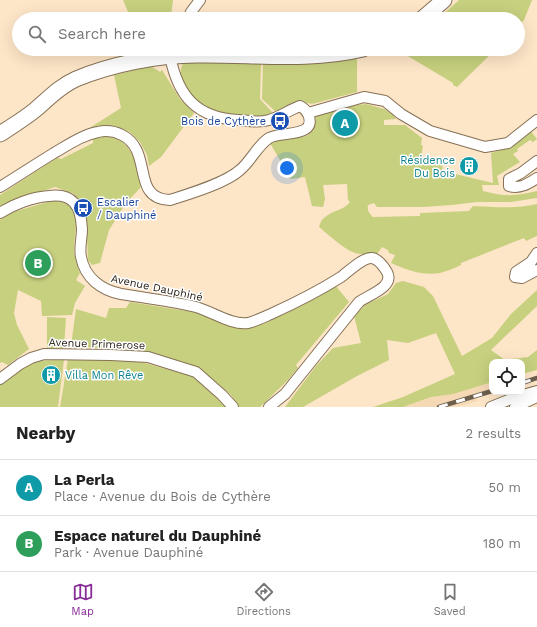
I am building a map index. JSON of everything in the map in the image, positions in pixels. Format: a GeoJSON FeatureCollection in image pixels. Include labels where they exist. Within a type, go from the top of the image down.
{"type":"FeatureCollection","features":[{"type":"Feature","properties":{"kind":"street"},"geometry":{"type":"LineString","coordinates":[[191,12],[200,0]]}},
{"type":"Feature","properties":{"kind":"street"},"geometry":{"type":"LineString","coordinates":[[430,12],[444,0]]}},
{"type":"Feature","properties":{"kind":"street"},"geometry":{"type":"LineString","coordinates":[[0,134],[34,110],[63,85],[75,79],[118,66],[162,56]]}},
{"type":"Feature","properties":{"kind":"street"},"geometry":{"type":"LineString","coordinates":[[0,187],[74,142],[97,132],[108,130],[132,142],[143,168],[148,190],[154,196],[162,200],[170,200],[228,178],[239,172],[248,164],[263,144],[269,139],[277,135],[300,132],[305,130],[310,124],[308,113],[300,106],[276,118],[263,121],[235,120],[204,113],[189,101],[176,80],[176,56]]}},
{"type":"Feature","properties":{"kind":"street"},"geometry":{"type":"LineString","coordinates":[[270,56],[313,56]]}},
{"type":"Feature","properties":{"kind":"street"},"geometry":{"type":"LineString","coordinates":[[308,113],[364,97],[385,101],[402,114],[430,131],[485,147],[508,143],[537,120]]}},
{"type":"Feature","properties":{"kind":"street"},"geometry":{"type":"LineString","coordinates":[[537,160],[522,173],[509,179],[509,186],[515,188],[526,185],[537,178]]}},
{"type":"Feature","properties":{"kind":"street","name":"Avenue Dauphiné"},"geometry":{"type":"LineString","coordinates":[[0,213],[14,206],[44,196],[63,195],[74,203],[79,213],[82,229],[81,257],[86,270],[100,287],[116,293],[178,303],[240,323],[260,319],[306,297],[340,277],[363,261],[372,258],[378,261],[388,274],[386,285],[381,290],[365,297],[359,302],[285,394],[269,407]]}},
{"type":"Feature","properties":{"kind":"street"},"geometry":{"type":"LineString","coordinates":[[537,254],[532,262],[516,272],[515,277],[522,278],[537,270]]}},
{"type":"Feature","properties":{"kind":"street","name":"Avenue Primerose"},"geometry":{"type":"LineString","coordinates":[[0,379],[20,364],[31,358],[44,354],[148,357],[196,372],[233,407]]}},
{"type":"Feature","properties":{"kind":"street"},"geometry":{"type":"LineString","coordinates":[[491,407],[516,397],[537,391]]}},
{"type":"Feature","properties":{"kind":"street"},"geometry":{"type":"LineString","coordinates":[[515,407],[537,397]]}},
{"type":"Feature","properties":{"kind":"shaded area"},"geometry":{"type":"Polygon","coordinates":[[[489,377],[489,394],[477,398],[477,401],[456,407],[403,407],[489,377]]]}},
{"type":"Feature","properties":{"kind":"green space"},"geometry":{"type":"Polygon","coordinates":[[[123,0],[173,0],[172,12],[128,12],[123,0]]]}},
{"type":"Feature","properties":{"kind":"green space"},"geometry":{"type":"Polygon","coordinates":[[[459,0],[532,0],[525,18],[525,12],[446,12],[459,0]]]}},
{"type":"Feature","properties":{"kind":"green space"},"geometry":{"type":"Polygon","coordinates":[[[357,56],[357,92],[312,104],[299,101],[276,112],[262,99],[263,63],[357,56]]]}},
{"type":"Feature","properties":{"kind":"green space"},"geometry":{"type":"Polygon","coordinates":[[[408,56],[489,56],[457,87],[453,85],[453,83],[408,56]]]}},
{"type":"Feature","properties":{"kind":"green space"},"geometry":{"type":"Polygon","coordinates":[[[186,61],[261,62],[260,99],[273,113],[258,116],[238,116],[210,110],[204,107],[194,98],[183,80],[181,69],[183,63],[186,61]]]}},
{"type":"Feature","properties":{"kind":"green space"},"geometry":{"type":"Polygon","coordinates":[[[151,66],[160,72],[162,70],[180,99],[194,113],[161,157],[149,166],[147,155],[140,142],[130,132],[114,126],[88,129],[121,108],[114,75],[151,66]]]}},
{"type":"Feature","properties":{"kind":"green space"},"geometry":{"type":"Polygon","coordinates":[[[366,104],[384,109],[394,115],[396,119],[384,120],[384,125],[405,125],[422,138],[421,145],[423,146],[421,157],[443,163],[442,171],[493,183],[491,153],[508,148],[529,129],[537,139],[533,142],[530,140],[517,149],[518,151],[513,154],[520,162],[497,176],[499,185],[482,185],[483,191],[504,195],[516,195],[537,191],[537,198],[511,202],[477,202],[422,207],[377,207],[374,203],[368,205],[369,212],[373,217],[420,216],[420,213],[469,211],[473,206],[513,207],[537,204],[537,236],[526,241],[524,238],[461,263],[461,265],[454,268],[434,274],[415,272],[391,263],[395,255],[389,253],[388,250],[382,247],[376,254],[361,254],[350,251],[339,244],[319,227],[322,220],[327,215],[344,207],[350,202],[348,200],[347,184],[323,185],[325,199],[323,207],[312,206],[305,177],[291,179],[270,143],[277,139],[307,136],[314,129],[316,116],[351,106],[366,104]]]}},
{"type":"Feature","properties":{"kind":"green space"},"geometry":{"type":"Polygon","coordinates":[[[101,136],[116,138],[125,144],[129,149],[138,167],[137,170],[141,187],[126,203],[109,230],[100,263],[92,265],[88,260],[86,214],[82,203],[74,194],[55,187],[0,206],[0,195],[57,158],[61,159],[93,143],[93,139],[101,136]]]}},
{"type":"Feature","properties":{"kind":"green space"},"geometry":{"type":"Polygon","coordinates":[[[54,200],[71,207],[75,213],[76,227],[74,252],[80,273],[76,280],[85,286],[75,303],[72,315],[42,316],[41,301],[18,290],[14,313],[17,325],[29,349],[8,365],[2,362],[0,363],[0,220],[10,213],[54,200]]]}},
{"type":"Feature","properties":{"kind":"green space"},"geometry":{"type":"Polygon","coordinates":[[[403,281],[424,287],[433,296],[462,356],[492,338],[511,314],[537,290],[537,306],[491,350],[504,359],[489,359],[489,383],[453,394],[431,397],[403,407],[373,407],[403,397],[455,374],[436,333],[408,343],[387,340],[389,360],[357,376],[303,407],[285,407],[316,366],[333,348],[361,343],[354,316],[365,305],[388,294],[396,283],[403,281]]]}},
{"type":"Feature","properties":{"kind":"green space"},"geometry":{"type":"Polygon","coordinates":[[[335,285],[349,302],[296,365],[298,368],[288,380],[260,407],[239,407],[231,395],[198,367],[131,348],[118,349],[71,346],[76,309],[106,318],[109,308],[126,308],[130,302],[193,312],[247,328],[265,323],[287,313],[335,285]]]}},
{"type":"Feature","properties":{"kind":"green space"},"geometry":{"type":"Polygon","coordinates":[[[47,317],[66,318],[64,348],[47,348],[47,317]]]}},
{"type":"Feature","properties":{"kind":"green space"},"geometry":{"type":"Polygon","coordinates":[[[537,350],[537,370],[525,373],[525,359],[513,359],[528,357],[537,350]]]}},
{"type":"Feature","properties":{"kind":"green space"},"geometry":{"type":"Polygon","coordinates":[[[68,359],[134,360],[195,377],[226,407],[60,407],[68,359]]]}},
{"type":"Feature","properties":{"kind":"green space"},"geometry":{"type":"Polygon","coordinates":[[[64,360],[58,407],[0,407],[0,385],[18,370],[33,362],[64,360]]]}},
{"type":"Feature","properties":{"kind":"railway"},"geometry":{"type":"LineString","coordinates":[[525,382],[537,378]]}},
{"type":"Feature","properties":{"kind":"railway"},"geometry":{"type":"LineString","coordinates":[[439,407],[489,392]]}},
{"type":"Feature","properties":{"kind":"place","name":"Bois de Cythère"},"geometry":{"type":"Point","coordinates":[280,121]}},
{"type":"Feature","properties":{"kind":"place","name":"La Perla"},"geometry":{"type":"Point","coordinates":[345,123]}},
{"type":"Feature","properties":{"kind":"place","name":"Résidence Du Bois"},"geometry":{"type":"Point","coordinates":[469,166]}},
{"type":"Feature","properties":{"kind":"place","name":"Escalier / Dauphiné"},"geometry":{"type":"Point","coordinates":[83,208]}},
{"type":"Feature","properties":{"kind":"place","name":"Espace naturel du Dauphiné"},"geometry":{"type":"Point","coordinates":[38,263]}},
{"type":"Feature","properties":{"kind":"place","name":"Villa Mon Rêve"},"geometry":{"type":"Point","coordinates":[51,375]}}]}
